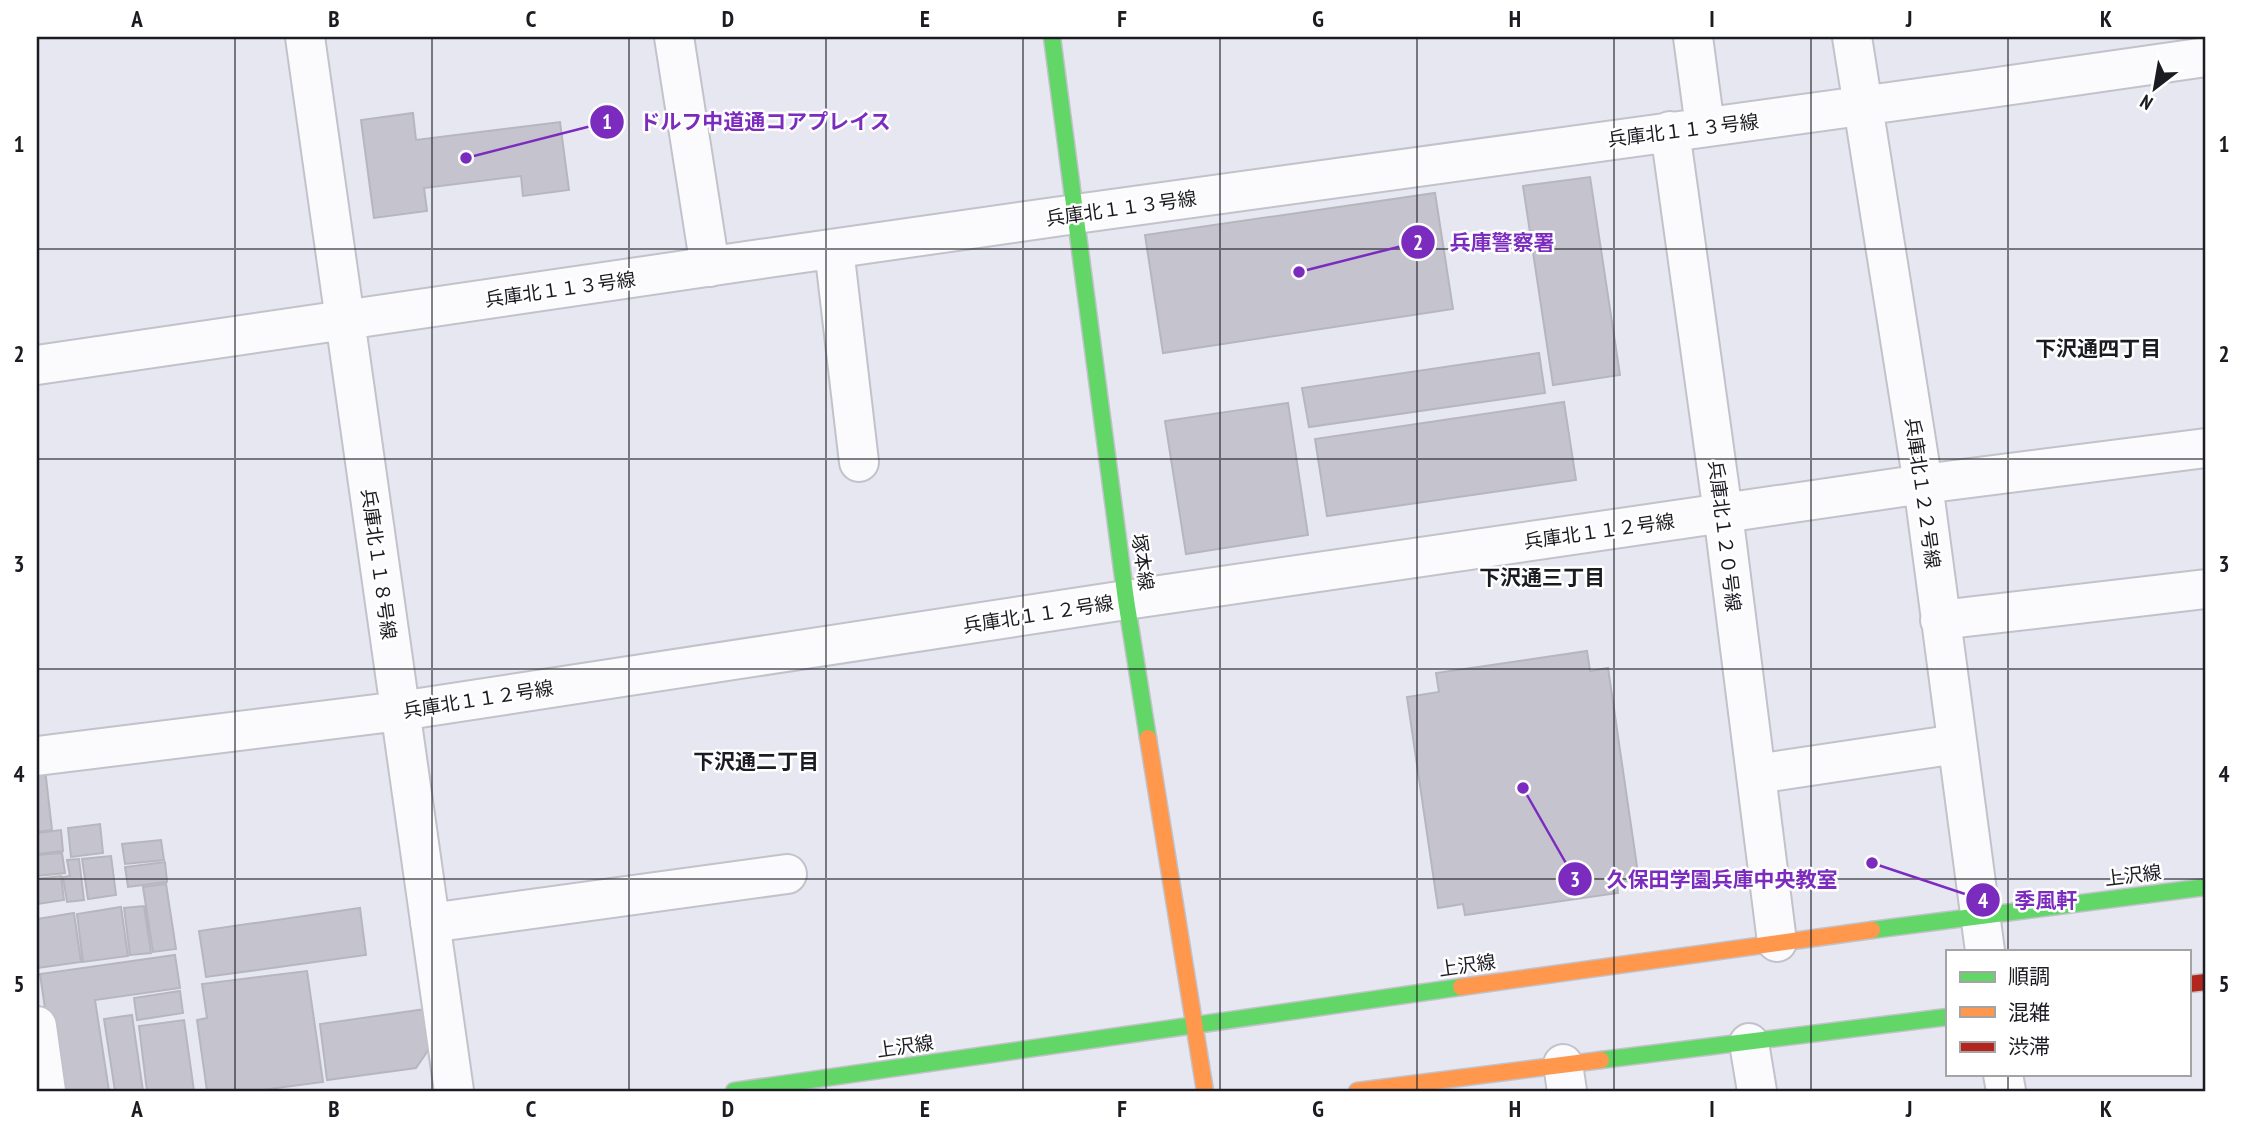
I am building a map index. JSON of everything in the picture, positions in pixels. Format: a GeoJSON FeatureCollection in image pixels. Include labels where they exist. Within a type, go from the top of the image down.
{"type":"FeatureCollection","features":[{"type":"Feature","properties":{"kind":"main road","name":"塚本線"},"geometry":{"type":"LineString","coordinates":[[1052,37],[1126,600],[1205,1091]]}},
{"type":"Feature","properties":{"kind":"main road","name":"上沢線"},"geometry":{"type":"LineString","coordinates":[[734,1091],[1777,942],[1982,934],[2206,887]]}},
{"type":"Feature","properties":{"kind":"main road"},"geometry":{"type":"LineString","coordinates":[[1357,1091],[1565,1078],[1749,1043],[1946,1017]]}},
{"type":"Feature","properties":{"kind":"street","name":"兵庫北１１８号線"},"geometry":{"type":"LineString","coordinates":[[305,37],[454,1091]]}},
{"type":"Feature","properties":{"kind":"street"},"geometry":{"type":"LineString","coordinates":[[674,37],[710,267]]}},
{"type":"Feature","properties":{"kind":"street","name":"兵庫北１２０号線"},"geometry":{"type":"LineString","coordinates":[[1693,37],[1688,129],[1723,513],[1777,942]]}},
{"type":"Feature","properties":{"kind":"street","name":"兵庫北１２２号線"},"geometry":{"type":"LineString","coordinates":[[1852,37],[1923,484],[1982,934]]}},
{"type":"Feature","properties":{"kind":"street","name":"兵庫北１１３号線"},"geometry":{"type":"LineString","coordinates":[[37,365],[1076,214],[1688,129],[1862,108],[2206,57]]}},
{"type":"Feature","properties":{"kind":"street"},"geometry":{"type":"LineString","coordinates":[[834,249],[859,462]]}},
{"type":"Feature","properties":{"kind":"street","name":"兵庫北１１２号線"},"geometry":{"type":"LineString","coordinates":[[37,756],[400,711],[1126,600],[1923,484],[2206,447]]}},
{"type":"Feature","properties":{"kind":"street"},"geometry":{"type":"LineString","coordinates":[[1940,620],[2206,589]]}},
{"type":"Feature","properties":{"kind":"street"},"geometry":{"type":"LineString","coordinates":[[1756,774],[1957,744]]}},
{"type":"Feature","properties":{"kind":"street"},"geometry":{"type":"LineString","coordinates":[[430,923],[787,874]]}},
{"type":"Feature","properties":{"kind":"street"},"geometry":{"type":"LineString","coordinates":[[37,1026],[46,1091]]}},
{"type":"Feature","properties":{"kind":"street"},"geometry":{"type":"LineString","coordinates":[[1749,1043],[1757,1091]]}},
{"type":"Feature","properties":{"kind":"building"},"geometry":{"type":"Polygon","coordinates":[[[413,113],[416,140],[560,122],[569,190],[523,196],[521,176],[424,188],[427,211],[374,218],[361,120],[413,113]]]}},
{"type":"Feature","properties":{"kind":"building"},"geometry":{"type":"Polygon","coordinates":[[[1590,177],[1620,375],[1553,385],[1523,186],[1590,177]]]}},
{"type":"Feature","properties":{"kind":"building"},"geometry":{"type":"Polygon","coordinates":[[[1435,193],[1453,309],[1163,353],[1145,235],[1435,193]]]}},
{"type":"Feature","properties":{"kind":"building"},"geometry":{"type":"Polygon","coordinates":[[[1539,353],[1545,393],[1309,427],[1302,388],[1539,353]]]}},
{"type":"Feature","properties":{"kind":"building"},"geometry":{"type":"Polygon","coordinates":[[[1564,402],[1576,480],[1327,516],[1315,439],[1564,402]]]}},
{"type":"Feature","properties":{"kind":"building"},"geometry":{"type":"Polygon","coordinates":[[[1288,403],[1308,535],[1186,554],[1165,421],[1288,403]]]}},
{"type":"Feature","properties":{"kind":"building"},"geometry":{"type":"Polygon","coordinates":[[[1587,651],[1590,671],[1608,668],[1639,880],[1617,882],[1618,893],[1465,915],[1463,904],[1438,908],[1407,697],[1439,692],[1436,673],[1587,651]]]}},
{"type":"Feature","properties":{"kind":"building"},"geometry":{"type":"Polygon","coordinates":[[[45,769],[52,830],[37,832],[37,770],[45,769]]]}},
{"type":"Feature","properties":{"kind":"building"},"geometry":{"type":"Polygon","coordinates":[[[100,824],[103,853],[71,857],[68,828],[100,824]]]}},
{"type":"Feature","properties":{"kind":"building"},"geometry":{"type":"Polygon","coordinates":[[[61,830],[63,851],[37,854],[37,833],[61,830]]]}},
{"type":"Feature","properties":{"kind":"building"},"geometry":{"type":"Polygon","coordinates":[[[161,840],[164,860],[125,864],[122,844],[161,840]]]}},
{"type":"Feature","properties":{"kind":"building"},"geometry":{"type":"Polygon","coordinates":[[[62,853],[65,873],[37,876],[37,855],[62,853]]]}},
{"type":"Feature","properties":{"kind":"building"},"geometry":{"type":"Polygon","coordinates":[[[111,856],[116,895],[88,899],[82,859],[111,856]]]}},
{"type":"Feature","properties":{"kind":"building"},"geometry":{"type":"Polygon","coordinates":[[[79,859],[84,900],[67,902],[63,877],[70,876],[67,860],[79,859]]]}},
{"type":"Feature","properties":{"kind":"building"},"geometry":{"type":"Polygon","coordinates":[[[165,862],[167,882],[128,887],[125,867],[165,862]]]}},
{"type":"Feature","properties":{"kind":"building"},"geometry":{"type":"Polygon","coordinates":[[[61,876],[64,900],[37,904],[37,879],[61,876]]]}},
{"type":"Feature","properties":{"kind":"building"},"geometry":{"type":"Polygon","coordinates":[[[166,884],[176,949],[153,952],[143,887],[166,884]]]}},
{"type":"Feature","properties":{"kind":"building"},"geometry":{"type":"Polygon","coordinates":[[[144,906],[151,953],[130,955],[124,908],[144,906]]]}},
{"type":"Feature","properties":{"kind":"building"},"geometry":{"type":"Polygon","coordinates":[[[121,907],[128,956],[83,962],[77,914],[121,907]]]}},
{"type":"Feature","properties":{"kind":"building"},"geometry":{"type":"Polygon","coordinates":[[[360,908],[366,955],[206,977],[199,931],[360,908]]]}},
{"type":"Feature","properties":{"kind":"building"},"geometry":{"type":"Polygon","coordinates":[[[74,913],[81,962],[37,968],[37,919],[74,913]]]}},
{"type":"Feature","properties":{"kind":"building"},"geometry":{"type":"Polygon","coordinates":[[[175,955],[180,988],[95,1000],[109,1091],[57,1091],[40,974],[175,955]]]}},
{"type":"Feature","properties":{"kind":"building"},"geometry":{"type":"Polygon","coordinates":[[[307,971],[323,1082],[254,1091],[207,1091],[197,1020],[207,1018],[202,984],[307,971]]]}},
{"type":"Feature","properties":{"kind":"building"},"geometry":{"type":"Polygon","coordinates":[[[180,991],[183,1013],[137,1020],[134,998],[180,991]]]}},
{"type":"Feature","properties":{"kind":"building"},"geometry":{"type":"Polygon","coordinates":[[[426,1009],[431,1046],[416,1068],[327,1080],[320,1024],[426,1009]]]}},
{"type":"Feature","properties":{"kind":"building"},"geometry":{"type":"Polygon","coordinates":[[[132,1015],[143,1091],[115,1091],[104,1019],[132,1015]]]}},
{"type":"Feature","properties":{"kind":"building"},"geometry":{"type":"Polygon","coordinates":[[[184,1020],[194,1091],[147,1091],[139,1026],[184,1020]]]}},
{"type":"Feature","properties":{"kind":"traffic: fast"},"geometry":{"type":"LineString","coordinates":[[1052,37],[1126,600],[1148,738]]}},
{"type":"Feature","properties":{"kind":"traffic: fast"},"geometry":{"type":"LineString","coordinates":[[1872,930],[2206,887]]}},
{"type":"Feature","properties":{"kind":"traffic: fast"},"geometry":{"type":"LineString","coordinates":[[734,1091],[1461,987]]}},
{"type":"Feature","properties":{"kind":"traffic: fast"},"geometry":{"type":"LineString","coordinates":[[1601,1060],[1946,1017]]}},
{"type":"Feature","properties":{"kind":"traffic: slow"},"geometry":{"type":"LineString","coordinates":[[1148,738],[1205,1091]]}},
{"type":"Feature","properties":{"kind":"traffic: slow"},"geometry":{"type":"LineString","coordinates":[[1461,987],[1872,930]]}},
{"type":"Feature","properties":{"kind":"traffic: slow"},"geometry":{"type":"LineString","coordinates":[[1357,1091],[1601,1060]]}},
{"type":"Feature","properties":{"kind":"traffic: jam"},"geometry":{"type":"LineString","coordinates":[[2190,984],[2206,982]]}},
{"type":"Feature","properties":{"kind":"place","name":"ドルフ中道通コアプレイス"},"geometry":{"type":"Point","coordinates":[466,158]}},
{"type":"Feature","properties":{"kind":"place","name":"兵庫警察署"},"geometry":{"type":"Point","coordinates":[1299,272]}},
{"type":"Feature","properties":{"kind":"place","name":"久保田学園兵庫中央教室"},"geometry":{"type":"Point","coordinates":[1523,788]}},
{"type":"Feature","properties":{"kind":"place","name":"季風軒"},"geometry":{"type":"Point","coordinates":[1872,863]}},
{"type":"Feature","properties":{"kind":"district","name":"下沢通四丁目"},"geometry":{"type":"Point","coordinates":[2098,348]}},
{"type":"Feature","properties":{"kind":"district","name":"下沢通三丁目"},"geometry":{"type":"Point","coordinates":[1542,577]}},
{"type":"Feature","properties":{"kind":"district","name":"下沢通二丁目"},"geometry":{"type":"Point","coordinates":[756,761]}}]}
